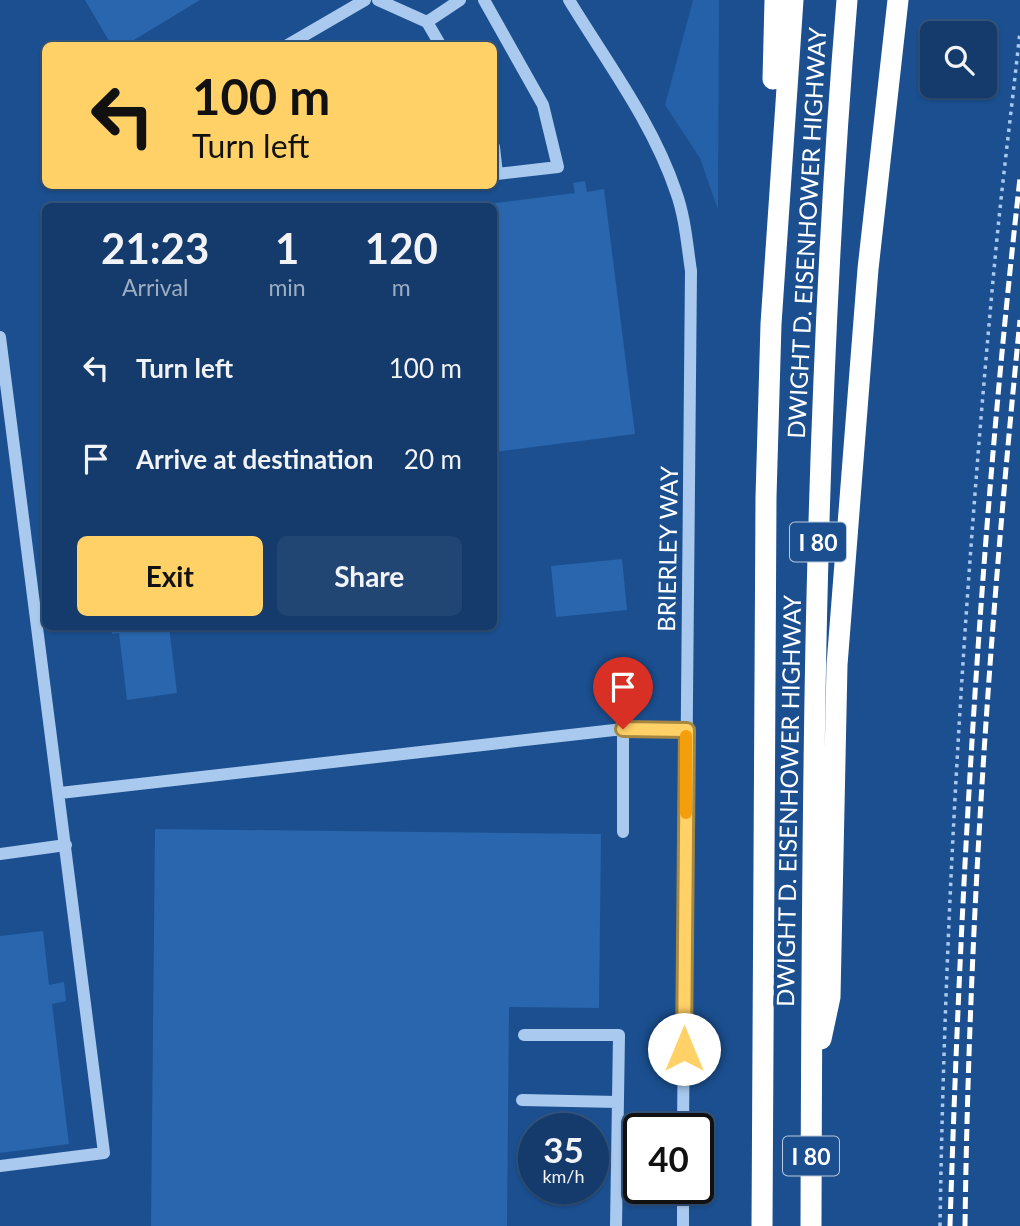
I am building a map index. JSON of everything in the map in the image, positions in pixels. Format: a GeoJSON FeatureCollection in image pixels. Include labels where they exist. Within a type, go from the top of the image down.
{"type":"FeatureCollection","features":[{"type":"Feature","properties":{"kind":"highway"},"geometry":{"type":"LineString","coordinates":[[766,497],[756,406],[775,0]]}},
{"type":"Feature","properties":{"kind":"highway","name":"DWIGHT D. EISENHOWER HIGHWAY"},"geometry":{"type":"LineString","coordinates":[[762,1226],[766,497],[771,324],[793,0]]}},
{"type":"Feature","properties":{"kind":"highway","name":"DWIGHT D. EISENHOWER HIGHWAY"},"geometry":{"type":"LineString","coordinates":[[811,1226],[820,436],[834,162],[847,0]]}},
{"type":"Feature","properties":{"kind":"highway"},"geometry":{"type":"LineString","coordinates":[[811,1085],[830,998],[837,665],[869,256],[898,0]]}},
{"type":"Feature","properties":{"kind":"street"},"geometry":{"type":"LineString","coordinates":[[293,42],[365,0]]}},
{"type":"Feature","properties":{"kind":"street"},"geometry":{"type":"LineString","coordinates":[[377,0],[427,22],[439,42]]}},
{"type":"Feature","properties":{"kind":"street"},"geometry":{"type":"LineString","coordinates":[[427,22],[459,0]]}},
{"type":"Feature","properties":{"kind":"street"},"geometry":{"type":"LineString","coordinates":[[484,0],[543,105],[558,167],[497,174]]}},
{"type":"Feature","properties":{"kind":"street","name":"BRIERLEY WAY"},"geometry":{"type":"LineString","coordinates":[[569,0],[661,155],[676,192],[685,228],[691,271],[683,1113]]}},
{"type":"Feature","properties":{"kind":"street"},"geometry":{"type":"LineString","coordinates":[[0,337],[104,1153],[0,1166]]}},
{"type":"Feature","properties":{"kind":"street"},"geometry":{"type":"LineString","coordinates":[[60,793],[623,729],[687,730]]}},
{"type":"Feature","properties":{"kind":"street"},"geometry":{"type":"LineString","coordinates":[[623,729],[623,832]]}},
{"type":"Feature","properties":{"kind":"street"},"geometry":{"type":"LineString","coordinates":[[0,854],[66,845]]}},
{"type":"Feature","properties":{"kind":"street"},"geometry":{"type":"LineString","coordinates":[[524,1035],[619,1035],[616,1226]]}},
{"type":"Feature","properties":{"kind":"street"},"geometry":{"type":"LineString","coordinates":[[522,1100],[618,1102]]}},
{"type":"Feature","properties":{"kind":"street"},"geometry":{"type":"LineString","coordinates":[[683,1204],[683,1226]]}},
{"type":"Feature","properties":{"kind":"path"},"geometry":{"type":"LineString","coordinates":[[940,1226],[944,1006],[960,698],[995,258],[1020,32]]}},
{"type":"Feature","properties":{"kind":"shaded area"},"geometry":{"type":"Polygon","coordinates":[[[693,0],[719,0],[718,210],[700,158],[665,105],[693,0]]]}},
{"type":"Feature","properties":{"kind":"building"},"geometry":{"type":"Polygon","coordinates":[[[85,0],[200,0],[131,42],[110,42],[85,0]]]}},
{"type":"Feature","properties":{"kind":"building"},"geometry":{"type":"Polygon","coordinates":[[[585,181],[587,192],[604,189],[635,434],[497,452],[496,203],[575,193],[573,183],[585,181]]]}},
{"type":"Feature","properties":{"kind":"building"},"geometry":{"type":"Polygon","coordinates":[[[622,559],[627,610],[556,617],[551,566],[622,559]]]}},
{"type":"Feature","properties":{"kind":"building"},"geometry":{"type":"Polygon","coordinates":[[[111,630],[169,630],[177,693],[127,700],[119,633],[112,634],[111,630]]]}},
{"type":"Feature","properties":{"kind":"building"},"geometry":{"type":"Polygon","coordinates":[[[155,829],[601,834],[599,1008],[509,1007],[507,1226],[151,1226],[155,829]]]}},
{"type":"Feature","properties":{"kind":"building"},"geometry":{"type":"Polygon","coordinates":[[[43,931],[49,985],[64,982],[66,1001],[52,1004],[69,1144],[0,1153],[0,936],[43,931]]]}},
{"type":"Feature","properties":{"kind":"railway"},"geometry":{"type":"LineString","coordinates":[[950,1226],[974,701],[994,439],[1020,178]]}},
{"type":"Feature","properties":{"kind":"railway"},"geometry":{"type":"LineString","coordinates":[[965,1226],[976,886],[990,659],[1020,320]]}},
{"type":"Feature","properties":{"kind":"slow traffic"},"geometry":{"type":"LineString","coordinates":[[686,736],[686,813]]}},
{"type":"Feature","properties":{"kind":"route"},"geometry":{"type":"LineString","coordinates":[[623,729],[687,730],[684,1049]]}}]}
